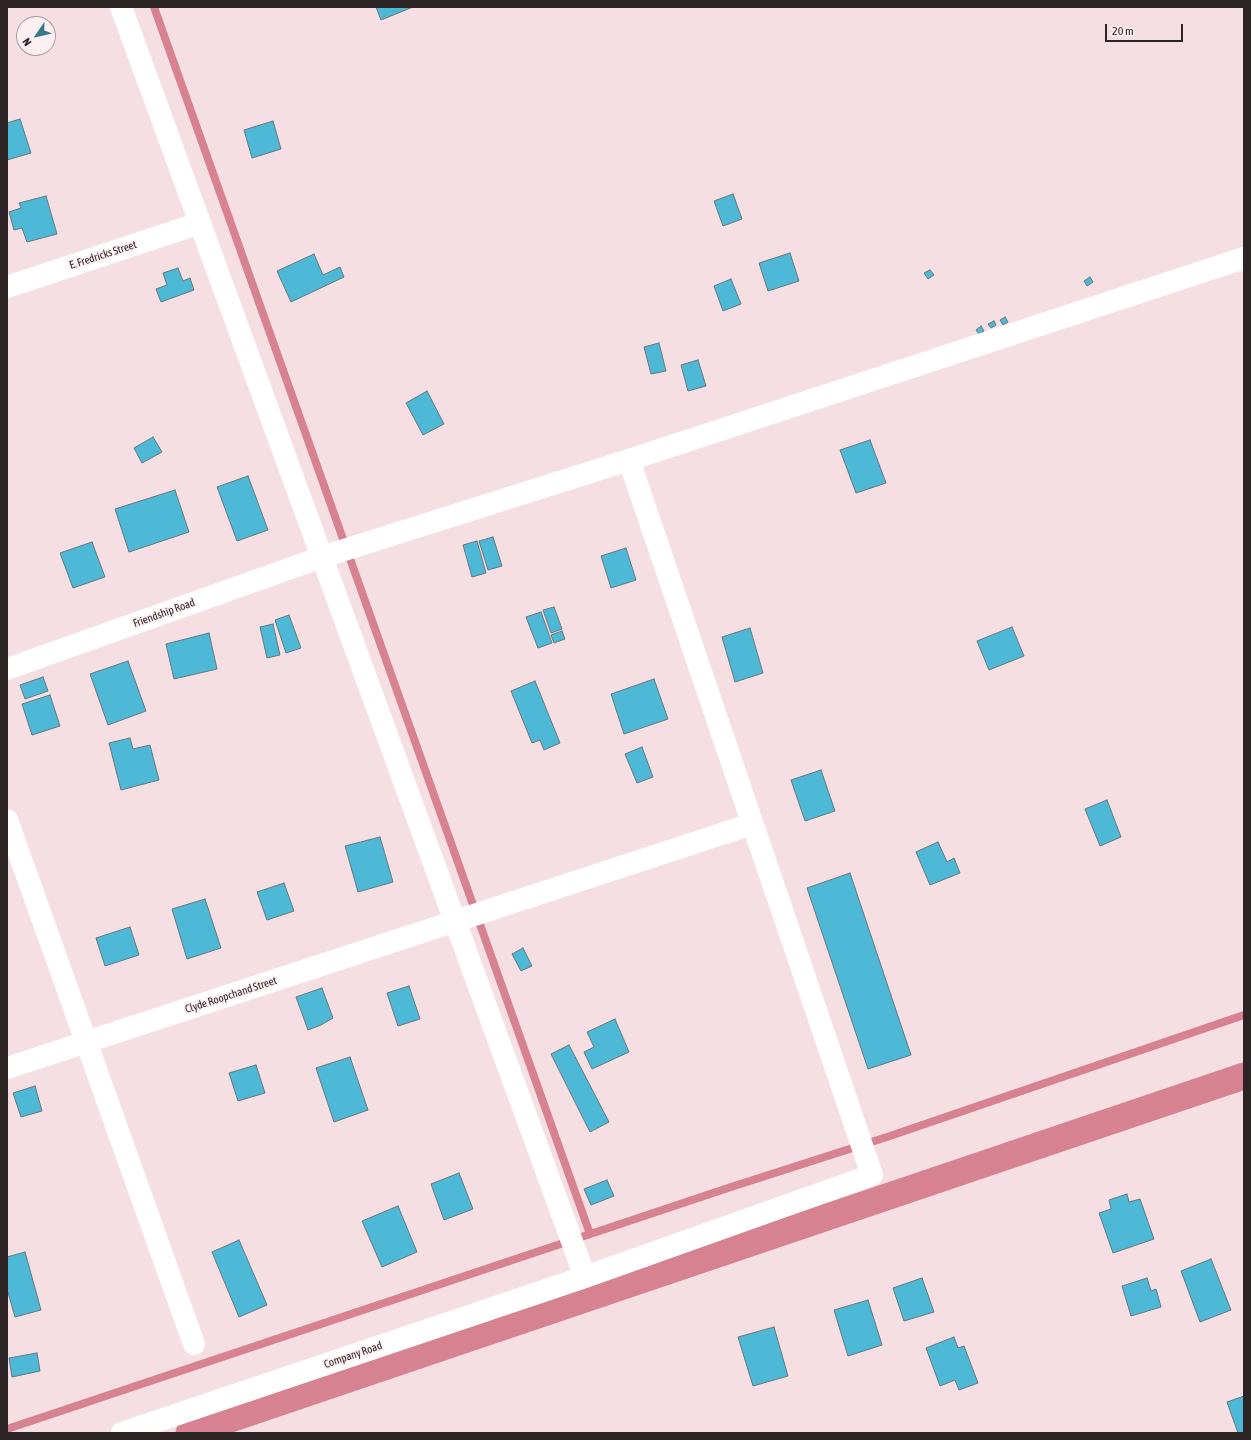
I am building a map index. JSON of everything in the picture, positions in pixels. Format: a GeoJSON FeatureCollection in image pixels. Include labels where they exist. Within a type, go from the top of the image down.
{"type":"FeatureCollection","features":[{"type":"Feature","properties":{"kind":"street"},"geometry":{"type":"LineString","coordinates":[[121,7],[585,1277]]}},
{"type":"Feature","properties":{"kind":"street","name":"E. Fredricks Street"},"geometry":{"type":"LineString","coordinates":[[7,287],[200,223]]}},
{"type":"Feature","properties":{"kind":"street","name":"Friendship Road"},"geometry":{"type":"LineString","coordinates":[[7,669],[322,557],[629,460],[1244,258]]}},
{"type":"Feature","properties":{"kind":"street"},"geometry":{"type":"LineString","coordinates":[[629,460],[752,824]]}},
{"type":"Feature","properties":{"kind":"street"},"geometry":{"type":"LineString","coordinates":[[7,820],[194,1344]]}},
{"type":"Feature","properties":{"kind":"street","name":"Clyde Roopchand Street"},"geometry":{"type":"LineString","coordinates":[[7,1068],[752,824]]}},
{"type":"Feature","properties":{"kind":"street","name":"Company Road"},"geometry":{"type":"LineString","coordinates":[[122,1433],[585,1277],[872,1175],[752,824]]}},
{"type":"Feature","properties":{"kind":"building"},"geometry":{"type":"Polygon","coordinates":[[[376,7],[413,7],[381,20],[376,7]]]}},
{"type":"Feature","properties":{"kind":"building"},"geometry":{"type":"Polygon","coordinates":[[[20,119],[31,153],[7,160],[7,123],[20,119]]]}},
{"type":"Feature","properties":{"kind":"building"},"geometry":{"type":"Polygon","coordinates":[[[273,121],[281,149],[252,158],[244,130],[273,121]]]}},
{"type":"Feature","properties":{"kind":"building"},"geometry":{"type":"Polygon","coordinates":[[[733,194],[742,219],[723,226],[714,201],[733,194]]]}},
{"type":"Feature","properties":{"kind":"building"},"geometry":{"type":"Polygon","coordinates":[[[46,196],[57,234],[27,242],[22,228],[14,230],[9,212],[21,208],[19,203],[46,196]]]}},
{"type":"Feature","properties":{"kind":"building"},"geometry":{"type":"Polygon","coordinates":[[[790,253],[799,281],[768,291],[759,263],[790,253]]]}},
{"type":"Feature","properties":{"kind":"building"},"geometry":{"type":"Polygon","coordinates":[[[314,254],[323,275],[340,267],[344,277],[291,302],[277,271],[314,254]]]}},
{"type":"Feature","properties":{"kind":"building"},"geometry":{"type":"Polygon","coordinates":[[[178,268],[183,281],[190,278],[194,290],[161,302],[156,289],[167,285],[163,273],[178,268]]]}},
{"type":"Feature","properties":{"kind":"building"},"geometry":{"type":"Polygon","coordinates":[[[930,270],[934,275],[928,279],[924,273],[930,270]]]}},
{"type":"Feature","properties":{"kind":"building"},"geometry":{"type":"Polygon","coordinates":[[[1090,277],[1093,282],[1087,286],[1084,281],[1090,277]]]}},
{"type":"Feature","properties":{"kind":"building"},"geometry":{"type":"Polygon","coordinates":[[[731,279],[741,304],[723,311],[714,286],[731,279]]]}},
{"type":"Feature","properties":{"kind":"building"},"geometry":{"type":"Polygon","coordinates":[[[1005,317],[1008,322],[1003,325],[1000,320],[1005,317]]]}},
{"type":"Feature","properties":{"kind":"building"},"geometry":{"type":"Polygon","coordinates":[[[994,321],[996,325],[991,328],[988,324],[994,321]]]}},
{"type":"Feature","properties":{"kind":"building"},"geometry":{"type":"Polygon","coordinates":[[[981,326],[984,331],[979,334],[976,330],[981,326]]]}},
{"type":"Feature","properties":{"kind":"building"},"geometry":{"type":"Polygon","coordinates":[[[659,343],[666,371],[651,374],[644,347],[659,343]]]}},
{"type":"Feature","properties":{"kind":"building"},"geometry":{"type":"Polygon","coordinates":[[[698,360],[706,386],[688,391],[681,365],[698,360]]]}},
{"type":"Feature","properties":{"kind":"building"},"geometry":{"type":"Polygon","coordinates":[[[427,391],[444,424],[423,435],[406,403],[427,391]]]}},
{"type":"Feature","properties":{"kind":"building"},"geometry":{"type":"Polygon","coordinates":[[[153,437],[162,452],[142,463],[134,448],[153,437]]]}},
{"type":"Feature","properties":{"kind":"building"},"geometry":{"type":"Polygon","coordinates":[[[870,440],[886,483],[856,493],[840,450],[870,440]]]}},
{"type":"Feature","properties":{"kind":"building"},"geometry":{"type":"Polygon","coordinates":[[[248,476],[268,530],[237,541],[217,487],[248,476]]]}},
{"type":"Feature","properties":{"kind":"building"},"geometry":{"type":"Polygon","coordinates":[[[175,490],[189,532],[129,552],[115,509],[175,490]]]}},
{"type":"Feature","properties":{"kind":"building"},"geometry":{"type":"Polygon","coordinates":[[[493,537],[502,566],[488,570],[479,541],[493,537]]]}},
{"type":"Feature","properties":{"kind":"building"},"geometry":{"type":"Polygon","coordinates":[[[477,541],[486,573],[472,577],[463,545],[477,541]]]}},
{"type":"Feature","properties":{"kind":"building"},"geometry":{"type":"Polygon","coordinates":[[[92,542],[105,577],[73,588],[60,553],[92,542]]]}},
{"type":"Feature","properties":{"kind":"building"},"geometry":{"type":"Polygon","coordinates":[[[626,548],[636,580],[611,588],[601,556],[626,548]]]}},
{"type":"Feature","properties":{"kind":"building"},"geometry":{"type":"Polygon","coordinates":[[[554,607],[562,629],[551,633],[543,610],[554,607]]]}},
{"type":"Feature","properties":{"kind":"building"},"geometry":{"type":"Polygon","coordinates":[[[541,612],[552,643],[538,648],[526,617],[541,612]]]}},
{"type":"Feature","properties":{"kind":"building"},"geometry":{"type":"Polygon","coordinates":[[[289,615],[301,648],[286,653],[275,620],[289,615]]]}},
{"type":"Feature","properties":{"kind":"building"},"geometry":{"type":"Polygon","coordinates":[[[273,624],[280,655],[267,658],[260,627],[273,624]]]}},
{"type":"Feature","properties":{"kind":"building"},"geometry":{"type":"Polygon","coordinates":[[[1012,627],[1024,656],[989,670],[977,641],[1012,627]]]}},
{"type":"Feature","properties":{"kind":"building"},"geometry":{"type":"Polygon","coordinates":[[[750,628],[763,673],[735,682],[722,637],[750,628]]]}},
{"type":"Feature","properties":{"kind":"building"},"geometry":{"type":"Polygon","coordinates":[[[562,631],[565,639],[554,643],[551,635],[562,631]]]}},
{"type":"Feature","properties":{"kind":"building"},"geometry":{"type":"Polygon","coordinates":[[[209,633],[217,669],[174,679],[166,644],[209,633]]]}},
{"type":"Feature","properties":{"kind":"building"},"geometry":{"type":"Polygon","coordinates":[[[128,661],[146,711],[108,725],[90,674],[128,661]]]}},
{"type":"Feature","properties":{"kind":"building"},"geometry":{"type":"Polygon","coordinates":[[[43,677],[48,691],[25,699],[20,685],[43,677]]]}},
{"type":"Feature","properties":{"kind":"building"},"geometry":{"type":"Polygon","coordinates":[[[654,679],[668,719],[624,734],[611,694],[654,679]]]}},
{"type":"Feature","properties":{"kind":"building"},"geometry":{"type":"Polygon","coordinates":[[[535,681],[560,743],[544,750],[540,740],[532,743],[511,691],[535,681]]]}},
{"type":"Feature","properties":{"kind":"building"},"geometry":{"type":"Polygon","coordinates":[[[50,695],[60,726],[32,735],[22,704],[50,695]]]}},
{"type":"Feature","properties":{"kind":"building"},"geometry":{"type":"Polygon","coordinates":[[[130,738],[133,749],[150,745],[159,780],[121,790],[109,743],[130,738]]]}},
{"type":"Feature","properties":{"kind":"building"},"geometry":{"type":"Polygon","coordinates":[[[642,747],[653,777],[637,783],[625,754],[642,747]]]}},
{"type":"Feature","properties":{"kind":"building"},"geometry":{"type":"Polygon","coordinates":[[[821,770],[835,811],[805,821],[791,780],[821,770]]]}},
{"type":"Feature","properties":{"kind":"building"},"geometry":{"type":"Polygon","coordinates":[[[1107,800],[1121,837],[1100,846],[1085,809],[1107,800]]]}},
{"type":"Feature","properties":{"kind":"building"},"geometry":{"type":"Polygon","coordinates":[[[380,837],[393,882],[358,892],[345,846],[380,837]]]}},
{"type":"Feature","properties":{"kind":"building"},"geometry":{"type":"Polygon","coordinates":[[[938,842],[947,862],[954,858],[960,873],[930,885],[916,852],[938,842]]]}},
{"type":"Feature","properties":{"kind":"building"},"geometry":{"type":"Polygon","coordinates":[[[850,873],[911,1055],[868,1069],[807,888],[850,873]]]}},
{"type":"Feature","properties":{"kind":"building"},"geometry":{"type":"Polygon","coordinates":[[[284,883],[294,911],[267,920],[257,892],[284,883]]]}},
{"type":"Feature","properties":{"kind":"building"},"geometry":{"type":"Polygon","coordinates":[[[205,899],[221,948],[187,959],[172,909],[205,899]]]}},
{"type":"Feature","properties":{"kind":"building"},"geometry":{"type":"Polygon","coordinates":[[[130,927],[139,955],[105,966],[96,938],[130,927]]]}},
{"type":"Feature","properties":{"kind":"building"},"geometry":{"type":"Polygon","coordinates":[[[523,948],[532,966],[521,971],[512,954],[523,948]]]}},
{"type":"Feature","properties":{"kind":"building"},"geometry":{"type":"Polygon","coordinates":[[[409,986],[420,1019],[398,1026],[387,993],[409,986]]]}},
{"type":"Feature","properties":{"kind":"building"},"geometry":{"type":"Polygon","coordinates":[[[322,988],[333,1018],[308,1030],[296,997],[322,988]]]}},
{"type":"Feature","properties":{"kind":"building"},"geometry":{"type":"Polygon","coordinates":[[[615,1019],[629,1052],[592,1069],[584,1052],[594,1047],[587,1032],[615,1019]]]}},
{"type":"Feature","properties":{"kind":"building"},"geometry":{"type":"Polygon","coordinates":[[[569,1045],[609,1122],[590,1132],[551,1054],[569,1045]]]}},
{"type":"Feature","properties":{"kind":"building"},"geometry":{"type":"Polygon","coordinates":[[[350,1057],[368,1110],[334,1122],[316,1068],[350,1057]]]}},
{"type":"Feature","properties":{"kind":"building"},"geometry":{"type":"Polygon","coordinates":[[[256,1065],[265,1093],[238,1101],[229,1073],[256,1065]]]}},
{"type":"Feature","properties":{"kind":"building"},"geometry":{"type":"Polygon","coordinates":[[[35,1086],[42,1111],[21,1117],[13,1093],[35,1086]]]}},
{"type":"Feature","properties":{"kind":"building"},"geometry":{"type":"Polygon","coordinates":[[[459,1173],[473,1209],[444,1220],[431,1184],[459,1173]]]}},
{"type":"Feature","properties":{"kind":"building"},"geometry":{"type":"Polygon","coordinates":[[[607,1180],[614,1196],[591,1205],[584,1189],[607,1180]]]}},
{"type":"Feature","properties":{"kind":"building"},"geometry":{"type":"Polygon","coordinates":[[[1127,1194],[1129,1202],[1140,1199],[1154,1239],[1113,1253],[1099,1213],[1111,1209],[1109,1200],[1127,1194]]]}},
{"type":"Feature","properties":{"kind":"building"},"geometry":{"type":"Polygon","coordinates":[[[398,1206],[417,1252],[382,1267],[362,1221],[398,1206]]]}},
{"type":"Feature","properties":{"kind":"building"},"geometry":{"type":"Polygon","coordinates":[[[239,1240],[267,1305],[239,1317],[212,1252],[239,1240]]]}},
{"type":"Feature","properties":{"kind":"building"},"geometry":{"type":"Polygon","coordinates":[[[25,1252],[41,1310],[15,1317],[7,1289],[7,1257],[25,1252]]]}},
{"type":"Feature","properties":{"kind":"building"},"geometry":{"type":"Polygon","coordinates":[[[1211,1259],[1231,1310],[1200,1322],[1181,1271],[1211,1259]]]}},
{"type":"Feature","properties":{"kind":"building"},"geometry":{"type":"Polygon","coordinates":[[[922,1278],[934,1312],[904,1321],[893,1288],[922,1278]]]}},
{"type":"Feature","properties":{"kind":"building"},"geometry":{"type":"Polygon","coordinates":[[[1147,1278],[1151,1291],[1156,1289],[1161,1307],[1131,1316],[1122,1286],[1147,1278]]]}},
{"type":"Feature","properties":{"kind":"building"},"geometry":{"type":"Polygon","coordinates":[[[868,1300],[882,1345],[848,1356],[834,1310],[868,1300]]]}},
{"type":"Feature","properties":{"kind":"building"},"geometry":{"type":"Polygon","coordinates":[[[774,1327],[788,1376],[753,1386],[738,1337],[774,1327]]]}},
{"type":"Feature","properties":{"kind":"building"},"geometry":{"type":"Polygon","coordinates":[[[954,1337],[958,1348],[964,1346],[978,1383],[959,1390],[955,1380],[940,1386],[926,1348],[954,1337]]]}},
{"type":"Feature","properties":{"kind":"building"},"geometry":{"type":"Polygon","coordinates":[[[37,1353],[40,1371],[12,1377],[9,1358],[37,1353]]]}},
{"type":"Feature","properties":{"kind":"building"},"geometry":{"type":"Polygon","coordinates":[[[1244,1396],[1244,1433],[1238,1433],[1227,1402],[1244,1396]]]}},
{"type":"Feature","properties":{"kind":"waterway"},"geometry":{"type":"LineString","coordinates":[[154,7],[590,1234]]}},
{"type":"Feature","properties":{"kind":"waterway"},"geometry":{"type":"LineString","coordinates":[[7,1429],[731,1187],[890,1136],[1244,1015]]}},
{"type":"Feature","properties":{"kind":"waterway"},"geometry":{"type":"LineString","coordinates":[[189,1433],[1244,1076]]}}]}
